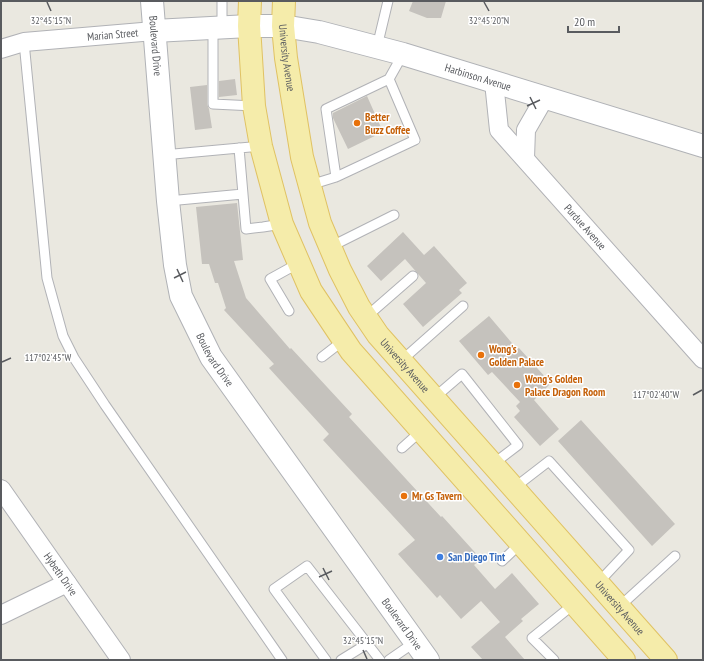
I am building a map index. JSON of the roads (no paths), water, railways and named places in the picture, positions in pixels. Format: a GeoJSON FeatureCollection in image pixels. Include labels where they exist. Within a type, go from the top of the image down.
{"type":"FeatureCollection","features":[{"type":"Feature","properties":{"kind":"main road"},"geometry":{"type":"LineString","coordinates":[[250,1],[254,106],[261,146],[282,224],[311,291],[351,351],[624,660]]}},
{"type":"Feature","properties":{"kind":"main road","name":"University Avenue"},"geometry":{"type":"LineString","coordinates":[[284,1],[283,26],[286,58],[302,157],[320,223],[340,270],[359,307],[378,335],[666,660]]}},
{"type":"Feature","properties":{"kind":"street","name":"Boulevard Drive"},"geometry":{"type":"LineString","coordinates":[[152,1],[163,155],[174,265],[181,296],[211,357],[428,660]]}},
{"type":"Feature","properties":{"kind":"street","name":"Marian Street"},"geometry":{"type":"LineString","coordinates":[[1,49],[24,42],[154,30],[250,26]]}},
{"type":"Feature","properties":{"kind":"street","name":"Harbinson Avenue"},"geometry":{"type":"LineString","coordinates":[[250,26],[283,26],[319,32],[377,47],[703,146]]}},
{"type":"Feature","properties":{"kind":"street","name":"Purdue Avenue"},"geometry":{"type":"LineString","coordinates":[[494,82],[499,130],[703,359]]}},
{"type":"Feature","properties":{"kind":"street"},"geometry":{"type":"LineString","coordinates":[[524,158],[526,130],[545,97]]}},
{"type":"Feature","properties":{"kind":"street","name":"Hybeth Drive"},"geometry":{"type":"LineString","coordinates":[[1,489],[121,660]]}},
{"type":"Feature","properties":{"kind":"street"},"geometry":{"type":"LineString","coordinates":[[1,615],[67,583]]}},
{"type":"Feature","properties":{"kind":"lane"},"geometry":{"type":"LineString","coordinates":[[222,1],[217,27],[213,104],[254,106]]}},
{"type":"Feature","properties":{"kind":"lane"},"geometry":{"type":"LineString","coordinates":[[377,47],[388,1]]}},
{"type":"Feature","properties":{"kind":"lane"},"geometry":{"type":"LineString","coordinates":[[24,42],[47,278],[63,336],[74,358],[105,406],[282,660]]}},
{"type":"Feature","properties":{"kind":"lane"},"geometry":{"type":"LineString","coordinates":[[336,177],[326,109],[390,80],[403,54]]}},
{"type":"Feature","properties":{"kind":"lane"},"geometry":{"type":"LineString","coordinates":[[310,185],[336,177],[415,140],[390,80]]}},
{"type":"Feature","properties":{"kind":"lane"},"geometry":{"type":"LineString","coordinates":[[163,155],[261,146]]}},
{"type":"Feature","properties":{"kind":"lane"},"geometry":{"type":"LineString","coordinates":[[239,148],[246,229],[282,224]]}},
{"type":"Feature","properties":{"kind":"lane"},"geometry":{"type":"LineString","coordinates":[[168,201],[243,194]]}},
{"type":"Feature","properties":{"kind":"lane"},"geometry":{"type":"LineString","coordinates":[[330,247],[394,215]]}},
{"type":"Feature","properties":{"kind":"lane"},"geometry":{"type":"LineString","coordinates":[[290,311],[270,279],[300,263]]}},
{"type":"Feature","properties":{"kind":"lane"},"geometry":{"type":"LineString","coordinates":[[366,317],[413,276]]}},
{"type":"Feature","properties":{"kind":"lane"},"geometry":{"type":"LineString","coordinates":[[401,361],[463,306]]}},
{"type":"Feature","properties":{"kind":"lane"},"geometry":{"type":"LineString","coordinates":[[322,357],[344,340]]}},
{"type":"Feature","properties":{"kind":"lane"},"geometry":{"type":"LineString","coordinates":[[434,398],[462,374],[518,445],[493,464]]}},
{"type":"Feature","properties":{"kind":"lane"},"geometry":{"type":"LineString","coordinates":[[402,448],[422,431]]}},
{"type":"Feature","properties":{"kind":"lane"},"geometry":{"type":"LineString","coordinates":[[514,488],[549,461],[629,550],[598,583]]}},
{"type":"Feature","properties":{"kind":"lane"},"geometry":{"type":"LineString","coordinates":[[502,561],[521,543]]}},
{"type":"Feature","properties":{"kind":"lane"},"geometry":{"type":"LineString","coordinates":[[619,607],[675,556]]}},
{"type":"Feature","properties":{"kind":"lane"},"geometry":{"type":"LineString","coordinates":[[326,660],[274,589],[306,566],[380,660]]}},
{"type":"Feature","properties":{"kind":"lane"},"geometry":{"type":"LineString","coordinates":[[554,660],[532,638],[574,604]]}},
{"type":"Feature","properties":{"kind":"lane"},"geometry":{"type":"LineString","coordinates":[[389,660],[415,642]]}},
{"type":"Feature","properties":{"kind":"lane"},"geometry":{"type":"LineString","coordinates":[[341,660],[367,644]]}},
{"type":"Feature","properties":{"kind":"place","name":"Better Buzz Coffee"},"geometry":{"type":"Point","coordinates":[357,123]}},
{"type":"Feature","properties":{"kind":"place","name":"Wong's Golden Palace"},"geometry":{"type":"Point","coordinates":[481,355]}},
{"type":"Feature","properties":{"kind":"place","name":"Wong's Golden Palace Dragon Room"},"geometry":{"type":"Point","coordinates":[517,385]}},
{"type":"Feature","properties":{"kind":"place","name":"Mr Gs Tavern"},"geometry":{"type":"Point","coordinates":[404,496]}},
{"type":"Feature","properties":{"kind":"place","name":"San Diego Tint"},"geometry":{"type":"Point","coordinates":[440,557]}}]}
